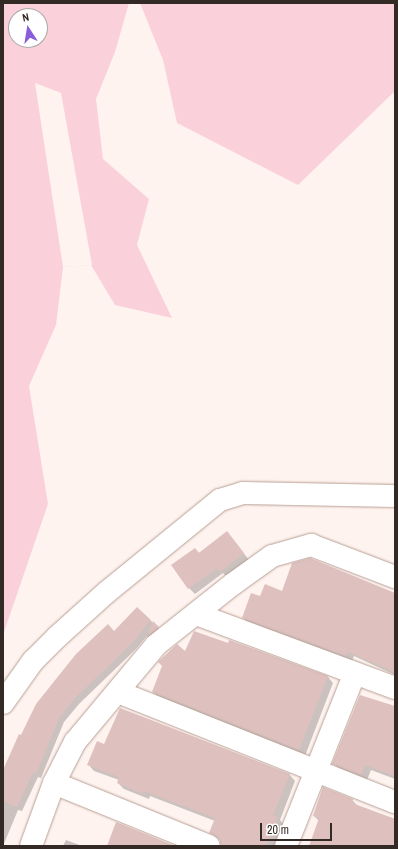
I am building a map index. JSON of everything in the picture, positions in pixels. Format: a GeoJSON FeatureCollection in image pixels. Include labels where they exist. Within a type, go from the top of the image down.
{"type":"FeatureCollection","features":[{"type":"Feature","properties":{"kind":"street"},"geometry":{"type":"LineString","coordinates":[[3,703],[33,661],[57,638],[107,592],[220,500],[243,493],[395,496]]}},
{"type":"Feature","properties":{"kind":"street"},"geometry":{"type":"LineString","coordinates":[[31,846],[54,783],[74,742],[118,692],[156,645],[233,584],[272,556],[311,545],[395,577]]}},
{"type":"Feature","properties":{"kind":"street"},"geometry":{"type":"LineString","coordinates":[[196,614],[395,688]]}},
{"type":"Feature","properties":{"kind":"street"},"geometry":{"type":"LineString","coordinates":[[286,846],[355,673]]}},
{"type":"Feature","properties":{"kind":"street"},"geometry":{"type":"LineString","coordinates":[[118,692],[395,802]]}},
{"type":"Feature","properties":{"kind":"street"},"geometry":{"type":"LineString","coordinates":[[54,783],[167,838],[209,846]]}},
{"type":"Feature","properties":{"kind":"shaded area"},"geometry":{"type":"Polygon","coordinates":[[[3,3],[129,3],[115,52],[96,99],[103,159],[149,199],[137,245],[172,318],[115,305],[91,265],[63,267],[56,325],[29,386],[48,504],[3,635],[3,3]]]}},
{"type":"Feature","properties":{"kind":"shaded area"},"geometry":{"type":"Polygon","coordinates":[[[140,3],[395,3],[395,91],[298,185],[177,123],[163,60],[140,3]]]}},
{"type":"Feature","properties":{"kind":"pier"},"geometry":{"type":"Polygon","coordinates":[[[35,83],[61,93],[92,265],[63,267],[35,83]]]}},
{"type":"Feature","properties":{"kind":"building"},"geometry":{"type":"Polygon","coordinates":[[[227,531],[244,553],[220,572],[217,568],[188,589],[171,565],[195,548],[199,553],[227,531]]]}},
{"type":"Feature","properties":{"kind":"building"},"geometry":{"type":"Polygon","coordinates":[[[310,558],[395,593],[395,672],[348,652],[346,656],[242,618],[251,593],[260,596],[265,584],[282,591],[292,563],[310,558]]]}},
{"type":"Feature","properties":{"kind":"building"},"geometry":{"type":"Polygon","coordinates":[[[137,607],[151,620],[131,644],[74,699],[59,718],[36,774],[33,772],[17,807],[3,801],[3,770],[19,734],[21,735],[36,704],[76,654],[108,624],[114,631],[137,607]]]}},
{"type":"Feature","properties":{"kind":"building"},"geometry":{"type":"Polygon","coordinates":[[[153,621],[159,627],[147,637],[153,621]]]}},
{"type":"Feature","properties":{"kind":"building"},"geometry":{"type":"Polygon","coordinates":[[[194,631],[228,643],[229,640],[328,676],[299,750],[152,692],[162,666],[158,662],[177,644],[185,651],[194,631]]]}},
{"type":"Feature","properties":{"kind":"building"},"geometry":{"type":"Polygon","coordinates":[[[360,695],[395,706],[395,776],[365,765],[361,775],[332,764],[360,695]]]}},
{"type":"Feature","properties":{"kind":"building"},"geometry":{"type":"Polygon","coordinates":[[[120,708],[290,774],[273,815],[278,817],[266,846],[221,846],[219,838],[209,833],[215,818],[144,791],[143,794],[117,783],[119,777],[87,765],[97,741],[104,744],[120,708]]]}},
{"type":"Feature","properties":{"kind":"building"},"geometry":{"type":"Polygon","coordinates":[[[323,787],[353,799],[352,803],[395,819],[395,846],[309,846],[319,818],[313,816],[323,787]]]}},
{"type":"Feature","properties":{"kind":"building"},"geometry":{"type":"Polygon","coordinates":[[[116,822],[175,846],[107,846],[116,822]]]}}]}
